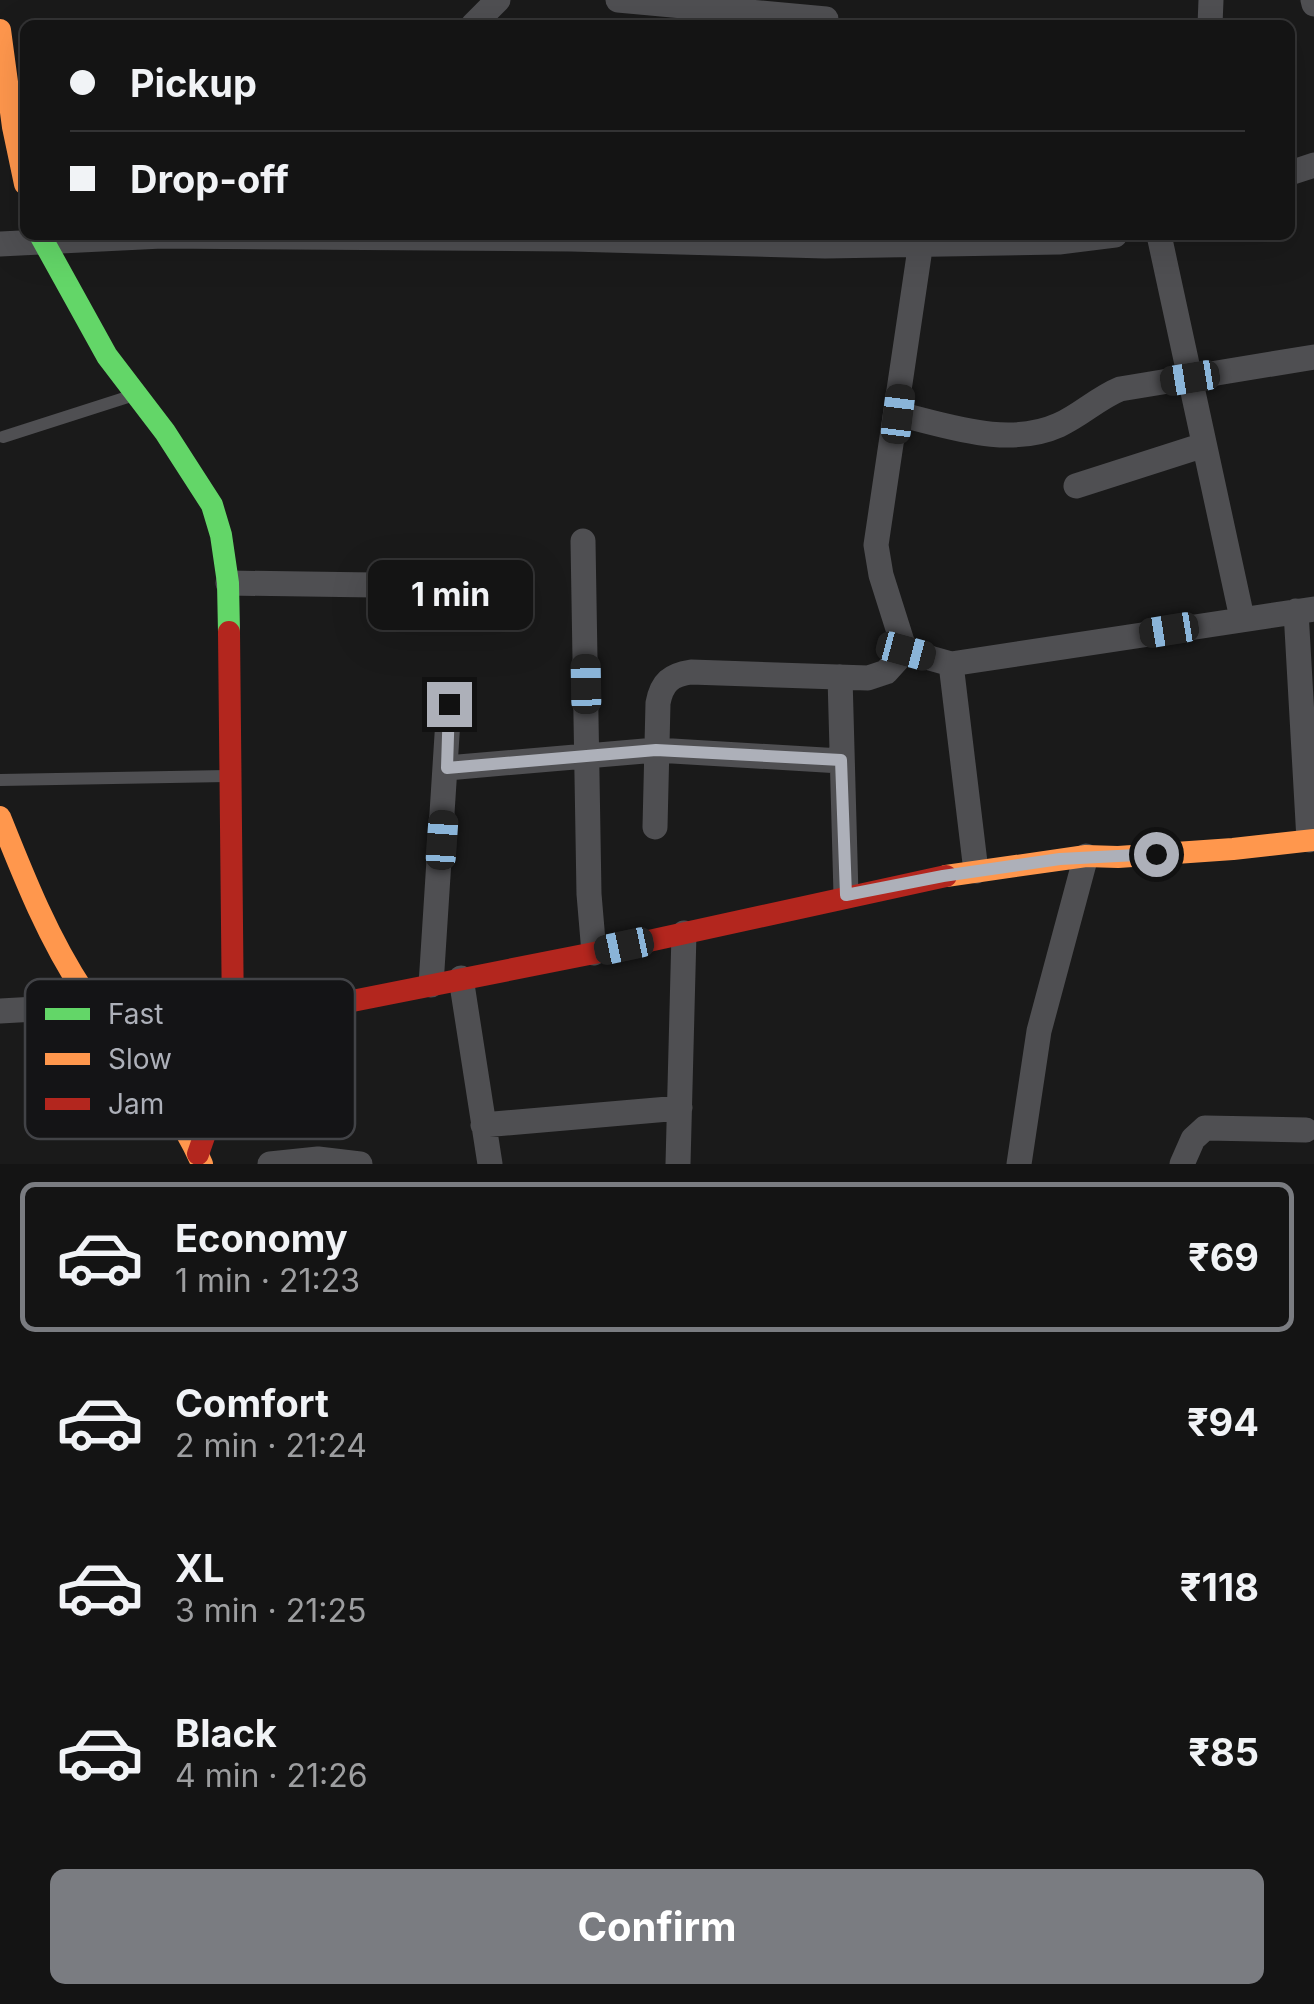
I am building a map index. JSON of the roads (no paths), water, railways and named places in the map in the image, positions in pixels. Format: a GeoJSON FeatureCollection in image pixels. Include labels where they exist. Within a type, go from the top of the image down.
{"type":"FeatureCollection","features":[{"type":"Feature","properties":{"kind":"street"},"geometry":{"type":"LineString","coordinates":[[478,20],[498,0]]}},
{"type":"Feature","properties":{"kind":"street"},"geometry":{"type":"LineString","coordinates":[[618,0],[826,15]]}},
{"type":"Feature","properties":{"kind":"street"},"geometry":{"type":"LineString","coordinates":[[0,30],[19,126]]}},
{"type":"Feature","properties":{"kind":"street"},"geometry":{"type":"LineString","coordinates":[[0,244],[34,240]]}},
{"type":"Feature","properties":{"kind":"street"},"geometry":{"type":"LineString","coordinates":[[43,240],[107,356],[196,476],[222,535],[228,583],[232,979]]}},
{"type":"Feature","properties":{"kind":"street"},"geometry":{"type":"LineString","coordinates":[[825,240],[995,240]]}},
{"type":"Feature","properties":{"kind":"street"},"geometry":{"type":"LineString","coordinates":[[1160,240],[1242,618]]}},
{"type":"Feature","properties":{"kind":"street"},"geometry":{"type":"LineString","coordinates":[[906,651],[881,575],[876,545],[920,242]]}},
{"type":"Feature","properties":{"kind":"street"},"geometry":{"type":"LineString","coordinates":[[898,414],[990,435],[1012,435],[1054,428],[1120,389],[1314,357]]}},
{"type":"Feature","properties":{"kind":"street"},"geometry":{"type":"LineString","coordinates":[[1076,486],[1204,445]]}},
{"type":"Feature","properties":{"kind":"street"},"geometry":{"type":"LineString","coordinates":[[583,541],[594,952]]}},
{"type":"Feature","properties":{"kind":"street"},"geometry":{"type":"LineString","coordinates":[[228,583],[444,586]]}},
{"type":"Feature","properties":{"kind":"street"},"geometry":{"type":"LineString","coordinates":[[355,999],[976,871],[1086,856],[1214,850],[1312,840],[1305,610],[951,664],[906,651]]}},
{"type":"Feature","properties":{"kind":"street"},"geometry":{"type":"LineString","coordinates":[[655,827],[661,688],[677,674],[868,678],[886,672],[906,651]]}},
{"type":"Feature","properties":{"kind":"street"},"geometry":{"type":"LineString","coordinates":[[951,664],[976,871]]}},
{"type":"Feature","properties":{"kind":"street"},"geometry":{"type":"LineString","coordinates":[[840,677],[846,895]]}},
{"type":"Feature","properties":{"kind":"street"},"geometry":{"type":"LineString","coordinates":[[432,984],[449,704]]}},
{"type":"Feature","properties":{"kind":"street"},"geometry":{"type":"LineString","coordinates":[[447,768],[656,750],[841,760]]}},
{"type":"Feature","properties":{"kind":"street"},"geometry":{"type":"LineString","coordinates":[[0,818],[48,932],[76,979]]}},
{"type":"Feature","properties":{"kind":"street"},"geometry":{"type":"LineString","coordinates":[[1019,1164],[1039,1031],[1086,856]]}},
{"type":"Feature","properties":{"kind":"street"},"geometry":{"type":"LineString","coordinates":[[678,1164],[684,932]]}},
{"type":"Feature","properties":{"kind":"street"},"geometry":{"type":"LineString","coordinates":[[461,978],[490,1164]]}},
{"type":"Feature","properties":{"kind":"street"},"geometry":{"type":"LineString","coordinates":[[0,1012],[25,1010]]}},
{"type":"Feature","properties":{"kind":"street"},"geometry":{"type":"LineString","coordinates":[[482,1125],[680,1108]]}},
{"type":"Feature","properties":{"kind":"street"},"geometry":{"type":"LineString","coordinates":[[1182,1164],[1193,1139],[1204,1128],[1306,1130]]}},
{"type":"Feature","properties":{"kind":"street"},"geometry":{"type":"LineString","coordinates":[[270,1164],[318,1159],[360,1164]]}},
{"type":"Feature","properties":{"kind":"lane"},"geometry":{"type":"LineString","coordinates":[[3,437],[137,395]]}},
{"type":"Feature","properties":{"kind":"lane"},"geometry":{"type":"LineString","coordinates":[[0,780],[230,776]]}}]}
